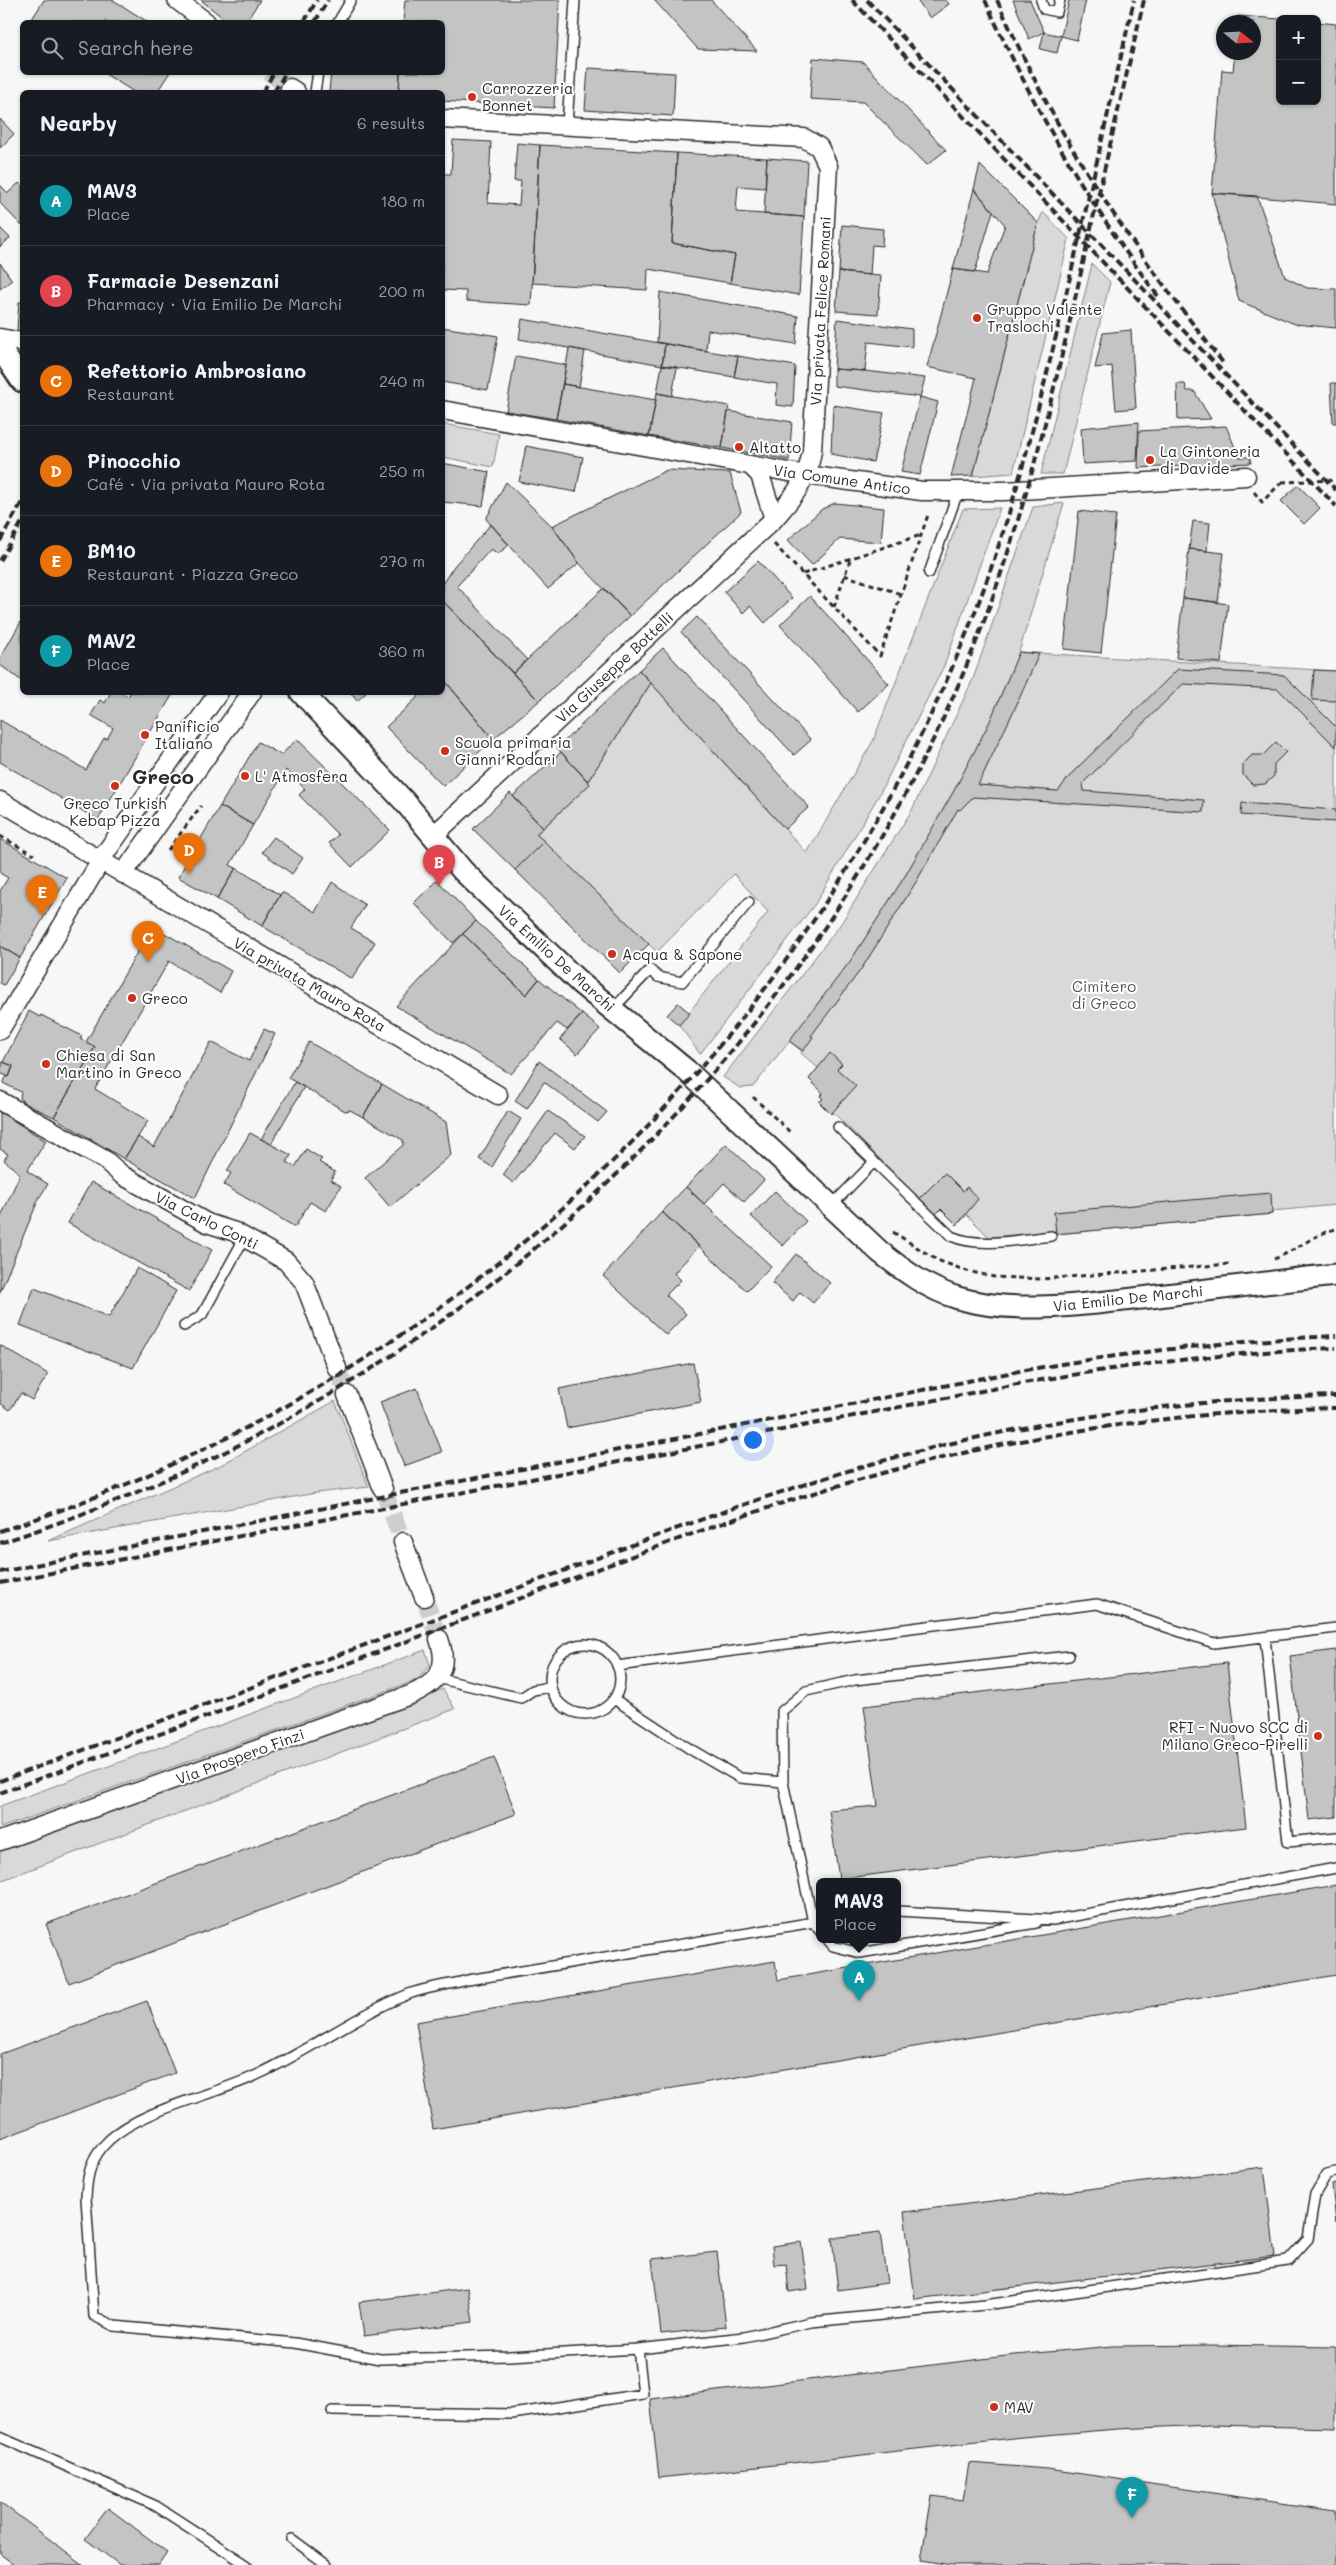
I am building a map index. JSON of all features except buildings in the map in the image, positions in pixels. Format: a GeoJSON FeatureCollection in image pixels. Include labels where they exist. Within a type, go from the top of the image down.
{"type":"FeatureCollection","features":[{"type":"Feature","properties":{"kind":"street"},"geometry":{"type":"LineString","coordinates":[[177,0],[203,20]]}},
{"type":"Feature","properties":{"kind":"street"},"geometry":{"type":"LineString","coordinates":[[445,119],[567,126]]}},
{"type":"Feature","properties":{"kind":"street","name":"Via privata Felice Romani"},"geometry":{"type":"LineString","coordinates":[[567,126],[804,138],[819,147],[828,166],[812,451],[806,475]]}},
{"type":"Feature","properties":{"kind":"street"},"geometry":{"type":"LineString","coordinates":[[0,338],[20,342]]}},
{"type":"Feature","properties":{"kind":"street"},"geometry":{"type":"LineString","coordinates":[[0,348],[20,378]]}},
{"type":"Feature","properties":{"kind":"street"},"geometry":{"type":"LineString","coordinates":[[0,370],[20,391]]}},
{"type":"Feature","properties":{"kind":"street","name":"Via Comune Antico"},"geometry":{"type":"LineString","coordinates":[[445,411],[806,475],[922,491],[958,492],[1249,482]]}},
{"type":"Feature","properties":{"kind":"street"},"geometry":{"type":"LineString","coordinates":[[750,465],[760,475],[768,525]]}},
{"type":"Feature","properties":{"kind":"street","name":"Via Giuseppe Bottelli"},"geometry":{"type":"LineString","coordinates":[[433,836],[768,525],[800,488],[806,475]]}},
{"type":"Feature","properties":{"kind":"street"},"geometry":{"type":"LineString","coordinates":[[0,1030],[101,861],[217,695]]}},
{"type":"Feature","properties":{"kind":"street"},"geometry":{"type":"LineString","coordinates":[[123,874],[250,695]]}},
{"type":"Feature","properties":{"kind":"street","name":"Via Emilio De Marchi"},"geometry":{"type":"LineString","coordinates":[[304,695],[404,801],[463,871],[580,983],[686,1070],[831,1206],[906,1273],[930,1287],[958,1298],[994,1305],[1089,1304],[1336,1275]]}},
{"type":"Feature","properties":{"kind":"street","name":"Via privata Mauro Rota"},"geometry":{"type":"LineString","coordinates":[[0,801],[498,1095]]}},
{"type":"Feature","properties":{"kind":"street","name":"Via Carlo Conti"},"geometry":{"type":"LineString","coordinates":[[0,1102],[106,1160],[119,1174],[207,1223],[228,1229],[245,1237],[286,1261],[302,1277],[337,1368]]}},
{"type":"Feature","properties":{"kind":"street"},"geometry":{"type":"LineString","coordinates":[[347,1395],[383,1489]]}},
{"type":"Feature","properties":{"kind":"street"},"geometry":{"type":"LineString","coordinates":[[403,1542],[424,1596]]}},
{"type":"Feature","properties":{"kind":"street"},"geometry":{"type":"LineString","coordinates":[[437,1678],[444,1659],[440,1639]]}},
{"type":"Feature","properties":{"kind":"street","name":"Via Prospero Finzi"},"geometry":{"type":"LineString","coordinates":[[0,1841],[410,1695],[437,1678]]}},
{"type":"Feature","properties":{"kind":"lane"},"geometry":{"type":"LineString","coordinates":[[339,20],[351,0]]}},
{"type":"Feature","properties":{"kind":"lane"},"geometry":{"type":"LineString","coordinates":[[567,126],[575,0]]}},
{"type":"Feature","properties":{"kind":"lane"},"geometry":{"type":"LineString","coordinates":[[1041,0],[1044,9],[1057,12],[1060,0]]}},
{"type":"Feature","properties":{"kind":"lane"},"geometry":{"type":"LineString","coordinates":[[315,90],[318,75]]}},
{"type":"Feature","properties":{"kind":"lane"},"geometry":{"type":"LineString","coordinates":[[929,573],[958,492]]}},
{"type":"Feature","properties":{"kind":"lane"},"geometry":{"type":"LineString","coordinates":[[612,1010],[650,970],[658,977],[682,982],[749,902]]}},
{"type":"Feature","properties":{"kind":"lane"},"geometry":{"type":"LineString","coordinates":[[838,1127],[942,1229],[956,1238],[984,1242],[1051,1236]]}},
{"type":"Feature","properties":{"kind":"lane"},"geometry":{"type":"LineString","coordinates":[[831,1206],[874,1162]]}},
{"type":"Feature","properties":{"kind":"lane"},"geometry":{"type":"LineString","coordinates":[[184,1326],[202,1314],[245,1237]]}},
{"type":"Feature","properties":{"kind":"lane"},"geometry":{"type":"LineString","coordinates":[[617,1666],[1097,1604],[1214,1643],[1336,1628]]}},
{"type":"Feature","properties":{"kind":"lane"},"geometry":{"type":"LineString","coordinates":[[1265,1638],[1288,1842],[1336,1837]]}},
{"type":"Feature","properties":{"kind":"lane"},"geometry":{"type":"LineString","coordinates":[[591,1644],[602,1648],[611,1656],[617,1666],[618,1689],[614,1699],[595,1713],[572,1712],[558,1702],[550,1687],[549,1675],[553,1664],[560,1654],[569,1647],[591,1644]]}},
{"type":"Feature","properties":{"kind":"lane"},"geometry":{"type":"LineString","coordinates":[[816,1918],[783,1782],[782,1711],[806,1691],[855,1680],[1069,1656]]}},
{"type":"Feature","properties":{"kind":"lane"},"geometry":{"type":"LineString","coordinates":[[437,1678],[521,1698],[533,1690],[550,1687]]}},
{"type":"Feature","properties":{"kind":"lane"},"geometry":{"type":"LineString","coordinates":[[614,1699],[690,1749],[740,1778],[783,1782]]}},
{"type":"Feature","properties":{"kind":"lane"},"geometry":{"type":"LineString","coordinates":[[830,1943],[833,1946],[860,1953],[1054,1920],[1336,1868]]}},
{"type":"Feature","properties":{"kind":"lane"},"geometry":{"type":"LineString","coordinates":[[901,1911],[1054,1920]]}},
{"type":"Feature","properties":{"kind":"lane"},"geometry":{"type":"LineString","coordinates":[[816,1922],[468,1980],[410,1994],[376,2009],[261,2074],[129,2125],[109,2140],[92,2160],[86,2179],[94,2316],[114,2326],[295,2343],[380,2359],[509,2356],[638,2349],[744,2337],[811,2322],[985,2305],[1288,2261],[1308,2239],[1315,2194],[1327,2174],[1336,2172]]}},
{"type":"Feature","properties":{"kind":"lane"},"geometry":{"type":"LineString","coordinates":[[332,2411],[512,2414],[643,2394],[638,2349]]}},
{"type":"Feature","properties":{"kind":"lane"},"geometry":{"type":"LineString","coordinates":[[0,2437],[156,2506],[247,2565]]}},
{"type":"Feature","properties":{"kind":"lane"},"geometry":{"type":"LineString","coordinates":[[292,2539],[327,2565]]}},
{"type":"Feature","properties":{"kind":"path"},"geometry":{"type":"LineString","coordinates":[[1249,482],[1262,502],[1282,482],[1336,480]]}},
{"type":"Feature","properties":{"kind":"path"},"geometry":{"type":"LineString","coordinates":[[768,525],[803,574],[880,656],[928,516]]}},
{"type":"Feature","properties":{"kind":"path"},"geometry":{"type":"LineString","coordinates":[[803,574],[921,535]]}},
{"type":"Feature","properties":{"kind":"path"},"geometry":{"type":"LineString","coordinates":[[834,608],[850,559]]}},
{"type":"Feature","properties":{"kind":"path"},"geometry":{"type":"LineString","coordinates":[[844,575],[901,594]]}},
{"type":"Feature","properties":{"kind":"path"},"geometry":{"type":"LineString","coordinates":[[168,850],[201,806]]}},
{"type":"Feature","properties":{"kind":"path"},"geometry":{"type":"LineString","coordinates":[[0,836],[34,855]]}},
{"type":"Feature","properties":{"kind":"path"},"geometry":{"type":"LineString","coordinates":[[753,1097],[792,1134]]}},
{"type":"Feature","properties":{"kind":"path","name":"Via Emilio De Marchi"},"geometry":{"type":"LineString","coordinates":[[889,1229],[936,1260],[967,1271],[994,1277],[1042,1279],[1233,1264]]}},
{"type":"Feature","properties":{"kind":"path"},"geometry":{"type":"LineString","coordinates":[[1271,1260],[1293,1252],[1322,1232],[1336,1229]]}},
{"type":"Feature","properties":{"kind":"green space"},"geometry":{"type":"Polygon","coordinates":[[[1043,212],[1069,239],[1013,473],[973,476],[1038,223],[1043,212]]]}},
{"type":"Feature","properties":{"kind":"green space"},"geometry":{"type":"Polygon","coordinates":[[[1092,264],[1110,282],[1063,474],[1041,474],[1092,264]]]}},
{"type":"Feature","properties":{"kind":"green space"},"geometry":{"type":"Polygon","coordinates":[[[445,424],[499,434],[493,467],[445,457],[445,424]]]}},
{"type":"Feature","properties":{"kind":"green space","name":"Cimitero di Greco"},"geometry":{"type":"Polygon","coordinates":[[[1064,503],[1019,652],[1336,671],[1336,1205],[1273,1211],[1272,1214],[1056,1234],[1056,1231],[989,1237],[967,1215],[957,1225],[941,1209],[935,1215],[833,1112],[831,1114],[819,1102],[823,1099],[820,1096],[823,1093],[809,1079],[818,1068],[801,1053],[802,1051],[789,1041],[753,1087],[740,1088],[723,1077],[840,925],[912,810],[973,679],[1033,507],[1064,503]]]}},
{"type":"Feature","properties":{"kind":"green space"},"geometry":{"type":"Polygon","coordinates":[[[1000,508],[944,666],[879,795],[815,904],[700,1054],[679,1025],[768,912],[734,874],[657,952],[536,834],[590,784],[588,781],[651,683],[807,853],[873,741],[963,509],[1000,508]]]}},
{"type":"Feature","properties":{"kind":"green space"},"geometry":{"type":"Polygon","coordinates":[[[335,1401],[369,1487],[316,1493],[48,1541],[219,1466],[335,1401]]]}},
{"type":"Feature","properties":{"kind":"green space"},"geometry":{"type":"Polygon","coordinates":[[[425,1650],[430,1665],[417,1680],[0,1828],[0,1806],[425,1650]]]}},
{"type":"Feature","properties":{"kind":"green space"},"geometry":{"type":"Polygon","coordinates":[[[443,1689],[455,1709],[0,1881],[0,1849],[443,1689]]]}},
{"type":"Feature","properties":{"kind":"tunnel"},"geometry":{"type":"LineString","coordinates":[[273,75],[290,88]]}},
{"type":"Feature","properties":{"kind":"tunnel"},"geometry":{"type":"LineString","coordinates":[[337,1368],[347,1395]]}},
{"type":"Feature","properties":{"kind":"tunnel"},"geometry":{"type":"LineString","coordinates":[[383,1489],[403,1542]]}},
{"type":"Feature","properties":{"kind":"tunnel"},"geometry":{"type":"LineString","coordinates":[[424,1597],[439,1639]]}},
{"type":"Feature","properties":{"kind":"railway"},"geometry":{"type":"LineString","coordinates":[[305,20],[317,0]]}},
{"type":"Feature","properties":{"kind":"railway"},"geometry":{"type":"LineString","coordinates":[[316,20],[328,0]]}},
{"type":"Feature","properties":{"kind":"railway"},"geometry":{"type":"LineString","coordinates":[[852,0],[1336,506]]}},
{"type":"Feature","properties":{"kind":"railway"},"geometry":{"type":"LineString","coordinates":[[867,0],[1336,490]]}},
{"type":"Feature","properties":{"kind":"railway"},"geometry":{"type":"LineString","coordinates":[[985,0],[1022,78],[1063,153],[1108,226],[1158,296]]}},
{"type":"Feature","properties":{"kind":"railway"},"geometry":{"type":"LineString","coordinates":[[997,0],[1037,84],[1083,166],[1150,267],[1224,364]]}},
{"type":"Feature","properties":{"kind":"railway"},"geometry":{"type":"LineString","coordinates":[[0,1531],[161,1469],[313,1390],[455,1296],[585,1187],[703,1065],[807,930],[896,784],[969,627],[983,592],[1018,483],[1047,373],[1134,0]]}},
{"type":"Feature","properties":{"kind":"railway"},"geometry":{"type":"LineString","coordinates":[[0,1543],[101,1507],[200,1464],[264,1432],[376,1366],[482,1290],[582,1207],[675,1115],[760,1016],[836,910],[903,798],[960,681],[981,630],[1016,526],[1046,419],[1144,0]]}},
{"type":"Feature","properties":{"kind":"railway"},"geometry":{"type":"LineString","coordinates":[[264,90],[272,75]]}},
{"type":"Feature","properties":{"kind":"railway"},"geometry":{"type":"LineString","coordinates":[[275,90],[284,75]]}},
{"type":"Feature","properties":{"kind":"railway"},"geometry":{"type":"LineString","coordinates":[[0,541],[20,506]]}},
{"type":"Feature","properties":{"kind":"railway"},"geometry":{"type":"LineString","coordinates":[[0,561],[20,526]]}},
{"type":"Feature","properties":{"kind":"railway"},"geometry":{"type":"LineString","coordinates":[[0,1572],[1014,1372],[1174,1349],[1336,1336]]}},
{"type":"Feature","properties":{"kind":"railway"},"geometry":{"type":"LineString","coordinates":[[0,1583],[1012,1385],[1214,1356],[1336,1348]]}},
{"type":"Feature","properties":{"kind":"railway"},"geometry":{"type":"LineString","coordinates":[[0,1781],[671,1530],[851,1470],[910,1453],[970,1439],[1091,1416],[1214,1402],[1336,1396]]}},
{"type":"Feature","properties":{"kind":"railway"},"geometry":{"type":"LineString","coordinates":[[0,1793],[661,1545],[803,1496],[851,1482],[970,1451],[1091,1429],[1213,1414],[1336,1408]]}},
{"type":"Feature","properties":{"kind":"place","name":"Carrozzeria Bonnet"},"geometry":{"type":"Point","coordinates":[472,97]}},
{"type":"Feature","properties":{"kind":"place","name":"Gruppo Valente Traslochi"},"geometry":{"type":"Point","coordinates":[977,318]}},
{"type":"Feature","properties":{"kind":"place","name":"Altatto"},"geometry":{"type":"Point","coordinates":[739,447]}},
{"type":"Feature","properties":{"kind":"place","name":"La Gintoneria di Davide"},"geometry":{"type":"Point","coordinates":[1150,460]}},
{"type":"Feature","properties":{"kind":"place","name":"Panificio Italiano"},"geometry":{"type":"Point","coordinates":[145,735]}},
{"type":"Feature","properties":{"kind":"place","name":"Scuola primaria Gianni Rodari"},"geometry":{"type":"Point","coordinates":[445,751]}},
{"type":"Feature","properties":{"kind":"place","name":"L' Atmosfera"},"geometry":{"type":"Point","coordinates":[245,776]}},
{"type":"Feature","properties":{"kind":"place","name":"Greco Turkish Kebap Pizza"},"geometry":{"type":"Point","coordinates":[115,786]}},
{"type":"Feature","properties":{"kind":"place","name":"Pinocchio"},"geometry":{"type":"Point","coordinates":[189,874]}},
{"type":"Feature","properties":{"kind":"place","name":"Farmacie Desenzani"},"geometry":{"type":"Point","coordinates":[439,886]}},
{"type":"Feature","properties":{"kind":"place","name":"BM10"},"geometry":{"type":"Point","coordinates":[42,916]}},
{"type":"Feature","properties":{"kind":"place","name":"Acqua & Sapone"},"geometry":{"type":"Point","coordinates":[612,954]}},
{"type":"Feature","properties":{"kind":"place","name":"Refettorio Ambrosiano"},"geometry":{"type":"Point","coordinates":[148,962]}},
{"type":"Feature","properties":{"kind":"place","name":"Greco"},"geometry":{"type":"Point","coordinates":[132,998]}},
{"type":"Feature","properties":{"kind":"place","name":"Chiesa di San Martino in Greco"},"geometry":{"type":"Point","coordinates":[46,1064]}},
{"type":"Feature","properties":{"kind":"place","name":"RFI - Nuovo SCC di Milano Greco-Pirelli"},"geometry":{"type":"Point","coordinates":[1318,1736]}},
{"type":"Feature","properties":{"kind":"place","name":"MAV3"},"geometry":{"type":"Point","coordinates":[859,2001]}},
{"type":"Feature","properties":{"kind":"place","name":"MAV"},"geometry":{"type":"Point","coordinates":[994,2407]}},
{"type":"Feature","properties":{"kind":"place","name":"MAV2"},"geometry":{"type":"Point","coordinates":[1132,2518]}},
{"type":"Feature","properties":{"kind":"district","name":"Greco"},"geometry":{"type":"Point","coordinates":[163,776]}}]}
